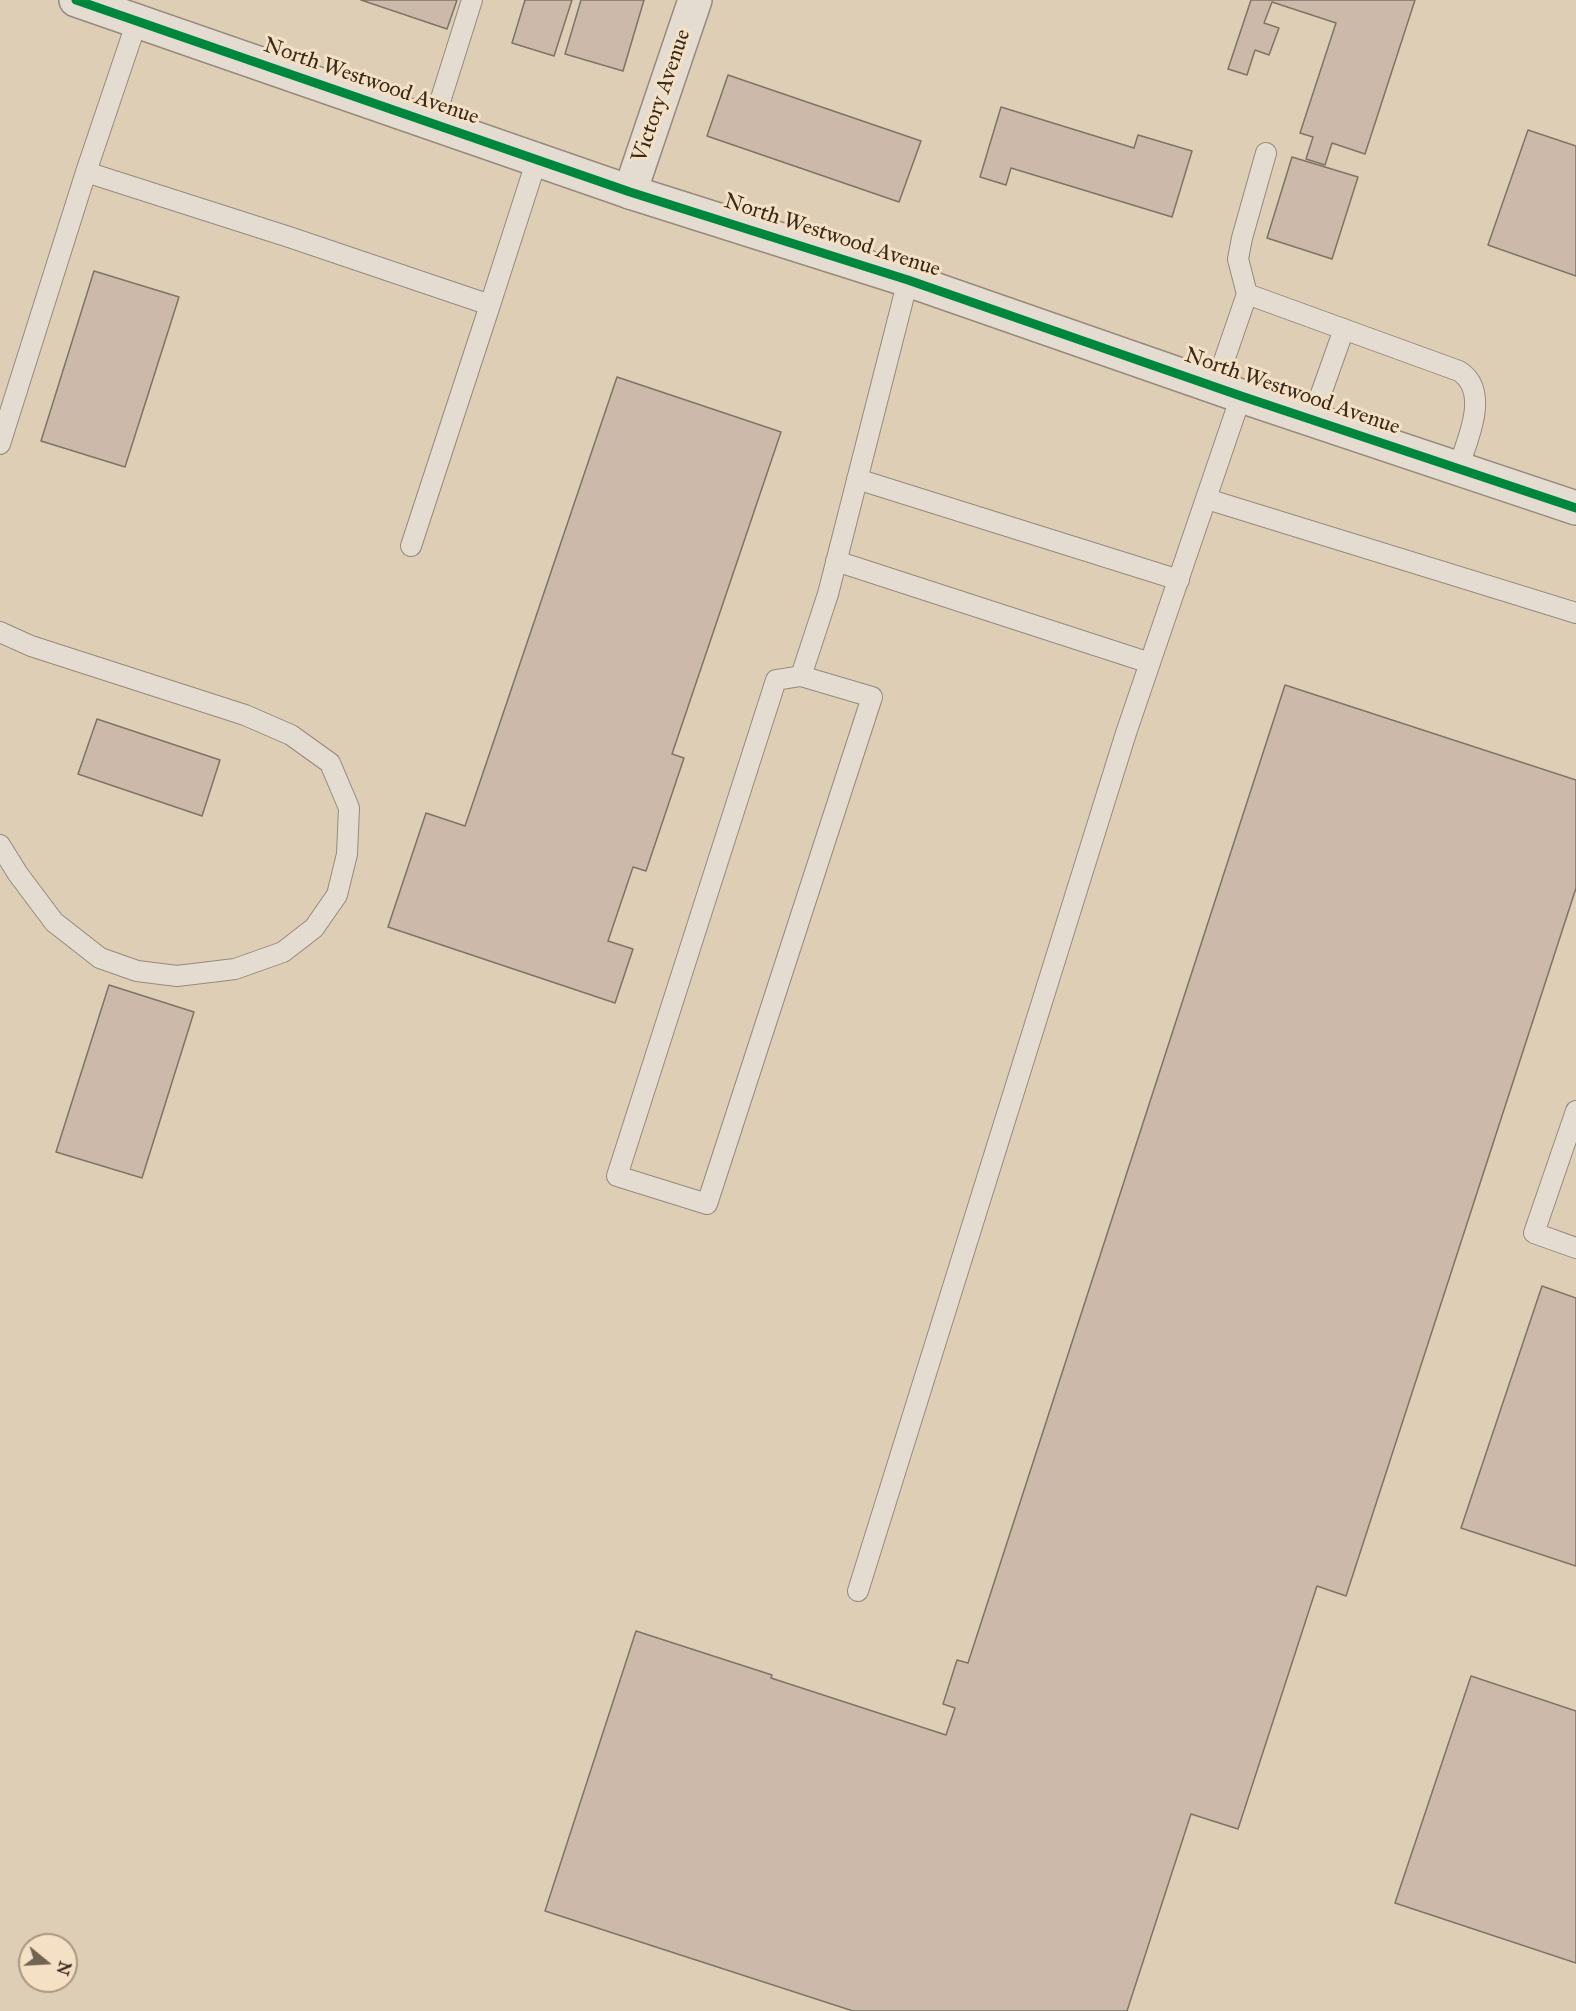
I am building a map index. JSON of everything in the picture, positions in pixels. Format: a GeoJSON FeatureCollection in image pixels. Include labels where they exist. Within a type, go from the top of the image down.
{"type":"FeatureCollection","features":[{"type":"Feature","properties":{"kind":"street","name":"North Westwood Avenue"},"geometry":{"type":"LineString","coordinates":[[76,0],[630,192],[908,280],[1576,508]]}},
{"type":"Feature","properties":{"kind":"street","name":"Victory Avenue"},"geometry":{"type":"LineString","coordinates":[[630,192],[695,0]]}},
{"type":"Feature","properties":{"kind":"lane"},"geometry":{"type":"LineString","coordinates":[[433,124],[472,0]]}},
{"type":"Feature","properties":{"kind":"lane"},"geometry":{"type":"LineString","coordinates":[[0,444],[86,172],[137,21]]}},
{"type":"Feature","properties":{"kind":"lane"},"geometry":{"type":"LineString","coordinates":[[858,1591],[1150,663],[1207,499],[1247,294],[1238,259],[1266,153]]}},
{"type":"Feature","properties":{"kind":"lane"},"geometry":{"type":"LineString","coordinates":[[411,546],[537,159]]}},
{"type":"Feature","properties":{"kind":"lane"},"geometry":{"type":"LineString","coordinates":[[86,172],[490,305]]}},
{"type":"Feature","properties":{"kind":"lane"},"geometry":{"type":"LineString","coordinates":[[801,676],[828,594],[908,280]]}},
{"type":"Feature","properties":{"kind":"lane"},"geometry":{"type":"LineString","coordinates":[[1247,294],[1459,371],[1467,376],[1473,385],[1475,399],[1473,425],[1458,468]]}},
{"type":"Feature","properties":{"kind":"lane"},"geometry":{"type":"LineString","coordinates":[[1312,419],[1344,329]]}},
{"type":"Feature","properties":{"kind":"lane"},"geometry":{"type":"LineString","coordinates":[[856,479],[1179,580]]}},
{"type":"Feature","properties":{"kind":"lane"},"geometry":{"type":"LineString","coordinates":[[1207,499],[1576,613]]}},
{"type":"Feature","properties":{"kind":"lane"},"geometry":{"type":"LineString","coordinates":[[836,561],[1150,663]]}},
{"type":"Feature","properties":{"kind":"lane"},"geometry":{"type":"LineString","coordinates":[[0,632],[31,646],[245,715],[291,735],[330,763],[349,808],[347,854],[337,895],[314,928],[283,952],[235,969],[177,976],[137,971],[100,958],[54,922],[18,874],[0,845]]}},
{"type":"Feature","properties":{"kind":"lane"},"geometry":{"type":"LineString","coordinates":[[801,676],[872,697],[707,1204],[617,1176],[776,680],[801,676]]}},
{"type":"Feature","properties":{"kind":"lane"},"geometry":{"type":"LineString","coordinates":[[1576,1111],[1534,1233],[1576,1248]]}},
{"type":"Feature","properties":{"kind":"building"},"geometry":{"type":"Polygon","coordinates":[[[361,0],[457,0],[447,29],[361,0]]]}},
{"type":"Feature","properties":{"kind":"building"},"geometry":{"type":"Polygon","coordinates":[[[525,0],[572,0],[554,56],[512,43],[525,0]]]}},
{"type":"Feature","properties":{"kind":"building"},"geometry":{"type":"Polygon","coordinates":[[[581,0],[644,0],[623,71],[565,54],[581,0]]]}},
{"type":"Feature","properties":{"kind":"building"},"geometry":{"type":"Polygon","coordinates":[[[1251,0],[1415,0],[1365,154],[1332,143],[1325,165],[1306,159],[1313,137],[1300,133],[1336,23],[1272,2],[1264,23],[1279,28],[1269,55],[1255,50],[1247,75],[1228,69],[1251,0]]]}},
{"type":"Feature","properties":{"kind":"building"},"geometry":{"type":"Polygon","coordinates":[[[728,75],[921,141],[899,202],[707,136],[728,75]]]}},
{"type":"Feature","properties":{"kind":"building"},"geometry":{"type":"Polygon","coordinates":[[[1001,107],[1134,148],[1138,135],[1192,151],[1172,217],[1011,168],[1006,185],[980,177],[1001,107]]]}},
{"type":"Feature","properties":{"kind":"building"},"geometry":{"type":"Polygon","coordinates":[[[1528,130],[1576,146],[1576,276],[1488,245],[1528,130]]]}},
{"type":"Feature","properties":{"kind":"building"},"geometry":{"type":"Polygon","coordinates":[[[1292,157],[1358,177],[1332,259],[1267,238],[1292,157]]]}},
{"type":"Feature","properties":{"kind":"building"},"geometry":{"type":"Polygon","coordinates":[[[94,271],[179,297],[125,467],[41,441],[94,271]]]}},
{"type":"Feature","properties":{"kind":"building"},"geometry":{"type":"Polygon","coordinates":[[[617,377],[781,432],[672,754],[684,758],[646,871],[633,867],[608,941],[633,949],[615,1003],[388,927],[426,813],[465,826],[617,377]]]}},
{"type":"Feature","properties":{"kind":"building"},"geometry":{"type":"Polygon","coordinates":[[[1285,685],[1576,780],[1576,888],[1346,1596],[1317,1586],[1238,1829],[1191,1814],[1127,2011],[853,2011],[545,1911],[636,1631],[946,1735],[955,1708],[943,1704],[957,1660],[968,1663],[1285,685]]]}},
{"type":"Feature","properties":{"kind":"building"},"geometry":{"type":"Polygon","coordinates":[[[97,719],[220,760],[202,816],[78,774],[97,719]]]}},
{"type":"Feature","properties":{"kind":"building"},"geometry":{"type":"Polygon","coordinates":[[[109,985],[194,1012],[142,1178],[56,1152],[109,985]]]}},
{"type":"Feature","properties":{"kind":"building"},"geometry":{"type":"Polygon","coordinates":[[[1542,1286],[1576,1298],[1576,1566],[1461,1528],[1542,1286]]]}},
{"type":"Feature","properties":{"kind":"building"},"geometry":{"type":"Polygon","coordinates":[[[1471,1676],[1576,1711],[1576,1963],[1395,1903],[1471,1676]]]}},
{"type":"Feature","properties":{"kind":"cycle path"},"geometry":{"type":"LineString","coordinates":[[76,0],[630,192],[908,280],[1241,396],[1576,508]]}}]}
